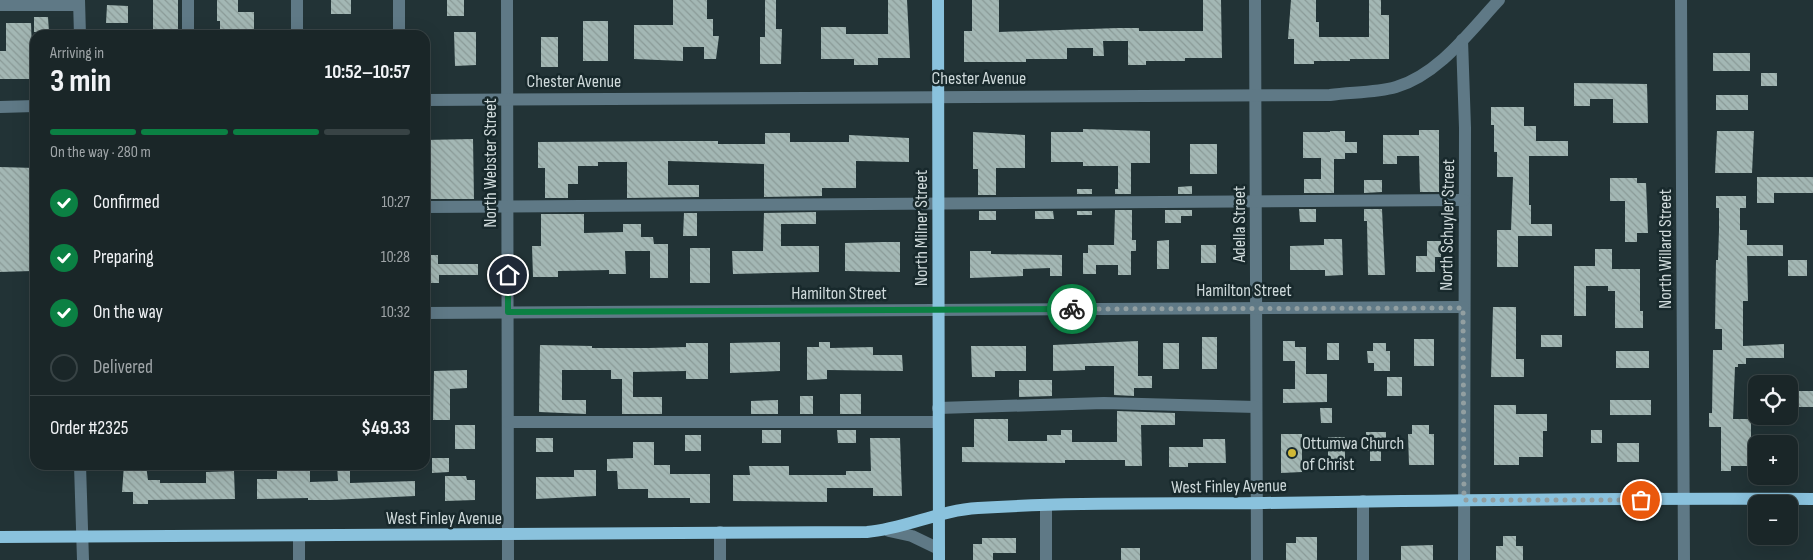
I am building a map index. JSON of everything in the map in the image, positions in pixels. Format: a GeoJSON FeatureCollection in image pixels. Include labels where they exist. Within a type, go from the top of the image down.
{"type":"FeatureCollection","features":[{"type":"Feature","properties":{"kind":"main road","name":"North Milner Street"},"geometry":{"type":"LineString","coordinates":[[938,0],[939,555]]}},
{"type":"Feature","properties":{"kind":"main road","name":"West Finley Avenue"},"geometry":{"type":"LineString","coordinates":[[0,537],[508,536],[720,532],[792,533],[889,530],[939,515],[975,508],[1046,505],[1464,500],[1813,499]]}},
{"type":"Feature","properties":{"kind":"street"},"geometry":{"type":"LineString","coordinates":[[188,0],[188,30]]}},
{"type":"Feature","properties":{"kind":"street"},"geometry":{"type":"LineString","coordinates":[[297,0],[297,30]]}},
{"type":"Feature","properties":{"kind":"street"},"geometry":{"type":"LineString","coordinates":[[399,0],[399,30]]}},
{"type":"Feature","properties":{"kind":"street","name":"North Webster Street"},"geometry":{"type":"LineString","coordinates":[[507,0],[508,560]]}},
{"type":"Feature","properties":{"kind":"street","name":"Adella Street"},"geometry":{"type":"LineString","coordinates":[[1255,0],[1257,95],[1257,560]]}},
{"type":"Feature","properties":{"kind":"street","name":"Chester Avenue"},"geometry":{"type":"LineString","coordinates":[[430,100],[1330,95],[1396,86],[1428,72],[1462,40],[1499,0]]}},
{"type":"Feature","properties":{"kind":"street","name":"North Willard Street"},"geometry":{"type":"LineString","coordinates":[[1681,0],[1684,560]]}},
{"type":"Feature","properties":{"kind":"street"},"geometry":{"type":"LineString","coordinates":[[0,5],[79,2],[80,30]]}},
{"type":"Feature","properties":{"kind":"street","name":"North Schuyler Street"},"geometry":{"type":"LineString","coordinates":[[1462,40],[1465,128],[1463,308],[1464,560]]}},
{"type":"Feature","properties":{"kind":"street"},"geometry":{"type":"LineString","coordinates":[[0,107],[30,106]]}},
{"type":"Feature","properties":{"kind":"street"},"geometry":{"type":"LineString","coordinates":[[430,207],[1464,200]]}},
{"type":"Feature","properties":{"kind":"street","name":"Hamilton Street"},"geometry":{"type":"LineString","coordinates":[[430,313],[1257,307],[1463,308]]}},
{"type":"Feature","properties":{"kind":"street"},"geometry":{"type":"LineString","coordinates":[[938,408],[1104,403],[1256,406]]}},
{"type":"Feature","properties":{"kind":"street"},"geometry":{"type":"LineString","coordinates":[[508,422],[938,422]]}},
{"type":"Feature","properties":{"kind":"street"},"geometry":{"type":"LineString","coordinates":[[80,470],[83,560]]}},
{"type":"Feature","properties":{"kind":"street"},"geometry":{"type":"LineString","coordinates":[[1363,560],[1364,501]]}},
{"type":"Feature","properties":{"kind":"street"},"geometry":{"type":"LineString","coordinates":[[1046,505],[1046,560]]}},
{"type":"Feature","properties":{"kind":"street","name":"West Finley Avenue"},"geometry":{"type":"LineString","coordinates":[[889,530],[912,536],[939,555]]}},
{"type":"Feature","properties":{"kind":"street"},"geometry":{"type":"LineString","coordinates":[[720,532],[720,560]]}},
{"type":"Feature","properties":{"kind":"street"},"geometry":{"type":"LineString","coordinates":[[299,537],[299,560]]}},
{"type":"Feature","properties":{"kind":"building"},"geometry":{"type":"Polygon","coordinates":[[[153,0],[178,0],[178,30],[153,30],[153,0]]]}},
{"type":"Feature","properties":{"kind":"building"},"geometry":{"type":"Polygon","coordinates":[[[217,0],[238,0],[238,12],[254,12],[254,30],[220,30],[220,21],[217,21],[217,0]]]}},
{"type":"Feature","properties":{"kind":"building"},"geometry":{"type":"Polygon","coordinates":[[[331,0],[351,0],[351,14],[331,14],[331,0]]]}},
{"type":"Feature","properties":{"kind":"building"},"geometry":{"type":"Polygon","coordinates":[[[447,0],[464,0],[464,16],[447,16],[447,0]]]}},
{"type":"Feature","properties":{"kind":"building"},"geometry":{"type":"Polygon","coordinates":[[[673,0],[707,0],[707,19],[713,19],[713,36],[719,36],[716,59],[704,59],[704,47],[683,47],[683,61],[634,59],[634,25],[673,25],[673,0]]]}},
{"type":"Feature","properties":{"kind":"building"},"geometry":{"type":"Polygon","coordinates":[[[765,0],[776,0],[776,29],[782,29],[781,64],[760,64],[760,37],[765,37],[765,0]]]}},
{"type":"Feature","properties":{"kind":"building"},"geometry":{"type":"Polygon","coordinates":[[[888,0],[907,0],[910,58],[878,58],[878,65],[854,65],[854,59],[821,59],[821,27],[846,27],[846,34],[888,34],[888,0]]]}},
{"type":"Feature","properties":{"kind":"building"},"geometry":{"type":"Polygon","coordinates":[[[972,0],[999,0],[999,32],[1118,28],[1139,28],[1139,31],[1203,31],[1203,0],[1221,0],[1222,58],[1185,58],[1185,61],[1146,61],[1146,65],[1128,65],[1128,41],[1103,41],[1104,56],[1093,56],[1093,48],[1067,48],[1067,59],[1026,59],[1026,62],[964,62],[964,31],[972,31],[972,0]]]}},
{"type":"Feature","properties":{"kind":"building"},"geometry":{"type":"Polygon","coordinates":[[[1291,0],[1316,0],[1316,22],[1319,22],[1319,37],[1369,37],[1369,0],[1381,0],[1381,15],[1389,15],[1389,59],[1350,59],[1350,61],[1314,61],[1314,64],[1294,64],[1294,39],[1288,39],[1291,0]]]}},
{"type":"Feature","properties":{"kind":"building"},"geometry":{"type":"Polygon","coordinates":[[[107,5],[128,6],[128,23],[106,23],[107,5]]]}},
{"type":"Feature","properties":{"kind":"building"},"geometry":{"type":"Polygon","coordinates":[[[34,17],[48,17],[49,30],[34,30],[34,17]]]}},
{"type":"Feature","properties":{"kind":"building"},"geometry":{"type":"Polygon","coordinates":[[[583,21],[608,21],[608,61],[583,61],[583,21]]]}},
{"type":"Feature","properties":{"kind":"building"},"geometry":{"type":"Polygon","coordinates":[[[6,23],[31,23],[30,79],[0,79],[0,51],[6,51],[6,23]]]}},
{"type":"Feature","properties":{"kind":"building"},"geometry":{"type":"Polygon","coordinates":[[[454,32],[476,32],[476,65],[455,66],[454,32]]]}},
{"type":"Feature","properties":{"kind":"building"},"geometry":{"type":"Polygon","coordinates":[[[541,37],[558,37],[558,67],[541,67],[541,37]]]}},
{"type":"Feature","properties":{"kind":"building"},"geometry":{"type":"Polygon","coordinates":[[[1713,53],[1750,53],[1750,71],[1713,71],[1713,53]]]}},
{"type":"Feature","properties":{"kind":"building"},"geometry":{"type":"Polygon","coordinates":[[[1761,73],[1777,73],[1777,86],[1761,86],[1761,73]]]}},
{"type":"Feature","properties":{"kind":"building"},"geometry":{"type":"Polygon","coordinates":[[[1574,83],[1647,84],[1648,123],[1613,123],[1613,99],[1590,99],[1590,106],[1574,106],[1574,83]]]}},
{"type":"Feature","properties":{"kind":"building"},"geometry":{"type":"Polygon","coordinates":[[[1716,95],[1748,95],[1748,110],[1716,110],[1716,95]]]}},
{"type":"Feature","properties":{"kind":"building"},"geometry":{"type":"Polygon","coordinates":[[[1491,107],[1524,107],[1524,126],[1536,126],[1536,141],[1568,141],[1568,156],[1529,156],[1531,224],[1552,224],[1552,236],[1518,236],[1518,267],[1497,267],[1497,230],[1511,230],[1513,177],[1497,177],[1497,152],[1494,152],[1494,125],[1491,125],[1491,107]]]}},
{"type":"Feature","properties":{"kind":"building"},"geometry":{"type":"Polygon","coordinates":[[[1083,129],[1150,131],[1150,163],[1131,163],[1131,194],[1115,194],[1115,189],[1118,189],[1118,166],[1083,166],[1083,162],[1051,162],[1051,132],[1083,132],[1083,129]]]}},
{"type":"Feature","properties":{"kind":"building"},"geometry":{"type":"Polygon","coordinates":[[[1419,130],[1439,130],[1439,192],[1420,192],[1419,156],[1397,156],[1397,164],[1383,164],[1383,135],[1419,135],[1419,130]]]}},
{"type":"Feature","properties":{"kind":"building"},"geometry":{"type":"Polygon","coordinates":[[[1345,131],[1345,142],[1357,142],[1357,153],[1345,153],[1345,159],[1334,159],[1334,193],[1304,193],[1304,179],[1321,179],[1321,158],[1303,158],[1303,132],[1345,131]]]}},
{"type":"Feature","properties":{"kind":"building"},"geometry":{"type":"Polygon","coordinates":[[[1717,131],[1754,131],[1752,173],[1715,173],[1717,131]]]}},
{"type":"Feature","properties":{"kind":"building"},"geometry":{"type":"Polygon","coordinates":[[[973,132],[1025,135],[1025,168],[996,168],[996,195],[978,195],[978,169],[973,169],[973,132]]]}},
{"type":"Feature","properties":{"kind":"building"},"geometry":{"type":"Polygon","coordinates":[[[765,133],[790,133],[790,142],[849,142],[849,135],[909,138],[909,162],[856,161],[856,188],[822,188],[822,196],[764,197],[764,164],[668,161],[668,185],[699,185],[699,197],[627,198],[627,162],[598,162],[598,166],[578,166],[578,184],[568,184],[568,198],[545,198],[545,168],[538,168],[538,142],[718,141],[718,144],[765,144],[765,133]]]}},
{"type":"Feature","properties":{"kind":"building"},"geometry":{"type":"Polygon","coordinates":[[[473,139],[474,199],[430,199],[430,140],[473,139]]]}},
{"type":"Feature","properties":{"kind":"building"},"geometry":{"type":"Polygon","coordinates":[[[1190,144],[1217,144],[1217,174],[1190,174],[1190,144]]]}},
{"type":"Feature","properties":{"kind":"building"},"geometry":{"type":"Polygon","coordinates":[[[0,167],[30,168],[30,271],[0,272],[0,167]]]}},
{"type":"Feature","properties":{"kind":"building"},"geometry":{"type":"Polygon","coordinates":[[[1757,177],[1813,177],[1813,193],[1774,193],[1774,203],[1757,203],[1757,177]]]}},
{"type":"Feature","properties":{"kind":"building"},"geometry":{"type":"Polygon","coordinates":[[[1610,178],[1637,178],[1637,183],[1646,183],[1648,233],[1637,233],[1637,242],[1625,242],[1625,201],[1610,201],[1610,178]]]}},
{"type":"Feature","properties":{"kind":"building"},"geometry":{"type":"Polygon","coordinates":[[[1364,180],[1382,180],[1382,192],[1364,193],[1364,180]]]}},
{"type":"Feature","properties":{"kind":"building"},"geometry":{"type":"Polygon","coordinates":[[[1192,186],[1192,194],[1178,194],[1178,187],[1192,186]]]}},
{"type":"Feature","properties":{"kind":"building"},"geometry":{"type":"Polygon","coordinates":[[[1077,189],[1092,189],[1092,194],[1077,194],[1077,189]]]}},
{"type":"Feature","properties":{"kind":"building"},"geometry":{"type":"Polygon","coordinates":[[[1716,196],[1746,196],[1746,208],[1740,208],[1740,230],[1747,230],[1747,245],[1783,245],[1783,256],[1747,256],[1748,301],[1743,301],[1743,346],[1784,344],[1784,358],[1746,358],[1746,364],[1738,364],[1738,367],[1735,367],[1733,419],[1748,419],[1748,425],[1751,425],[1751,435],[1748,435],[1748,466],[1731,466],[1731,471],[1721,471],[1721,427],[1709,427],[1709,413],[1712,413],[1713,350],[1722,350],[1722,329],[1715,329],[1716,260],[1718,260],[1719,230],[1719,208],[1716,208],[1716,196]]]}},
{"type":"Feature","properties":{"kind":"building"},"geometry":{"type":"Polygon","coordinates":[[[1299,209],[1316,209],[1316,222],[1300,222],[1299,209]]]}},
{"type":"Feature","properties":{"kind":"building"},"geometry":{"type":"Polygon","coordinates":[[[1364,209],[1382,209],[1385,275],[1368,275],[1367,221],[1364,221],[1364,209]]]}},
{"type":"Feature","properties":{"kind":"building"},"geometry":{"type":"Polygon","coordinates":[[[1115,210],[1132,210],[1132,240],[1136,240],[1136,251],[1131,251],[1131,275],[1118,275],[1118,265],[1096,265],[1096,274],[1083,274],[1083,253],[1088,253],[1088,245],[1114,245],[1115,210]]]}},
{"type":"Feature","properties":{"kind":"building"},"geometry":{"type":"Polygon","coordinates":[[[1165,210],[1192,210],[1192,216],[1181,216],[1181,223],[1165,223],[1165,210]]]}},
{"type":"Feature","properties":{"kind":"building"},"geometry":{"type":"Polygon","coordinates":[[[979,211],[996,211],[996,220],[979,220],[979,211]]]}},
{"type":"Feature","properties":{"kind":"building"},"geometry":{"type":"Polygon","coordinates":[[[1035,211],[1053,211],[1054,219],[1035,219],[1035,211]]]}},
{"type":"Feature","properties":{"kind":"building"},"geometry":{"type":"Polygon","coordinates":[[[1077,211],[1092,211],[1092,215],[1077,215],[1077,211]]]}},
{"type":"Feature","properties":{"kind":"building"},"geometry":{"type":"Polygon","coordinates":[[[816,212],[816,224],[781,224],[781,246],[819,246],[819,272],[733,274],[732,251],[763,251],[764,213],[816,212]]]}},
{"type":"Feature","properties":{"kind":"building"},"geometry":{"type":"Polygon","coordinates":[[[684,213],[697,213],[697,236],[683,236],[684,213]]]}},
{"type":"Feature","properties":{"kind":"building"},"geometry":{"type":"Polygon","coordinates":[[[541,214],[584,214],[584,233],[623,232],[623,224],[641,224],[641,237],[653,237],[654,244],[668,244],[668,278],[650,278],[650,251],[625,251],[626,274],[609,274],[609,270],[558,271],[558,277],[533,277],[532,246],[541,246],[541,214]]]}},
{"type":"Feature","properties":{"kind":"building"},"geometry":{"type":"Polygon","coordinates":[[[1324,239],[1342,239],[1343,275],[1325,276],[1325,270],[1290,270],[1290,246],[1324,245],[1324,239]]]}},
{"type":"Feature","properties":{"kind":"building"},"geometry":{"type":"Polygon","coordinates":[[[1169,240],[1169,269],[1157,269],[1157,241],[1169,240]]]}},
{"type":"Feature","properties":{"kind":"building"},"geometry":{"type":"Polygon","coordinates":[[[1427,241],[1441,241],[1441,257],[1435,257],[1435,272],[1416,272],[1416,256],[1427,256],[1427,241]]]}},
{"type":"Feature","properties":{"kind":"building"},"geometry":{"type":"Polygon","coordinates":[[[900,242],[900,272],[845,271],[845,243],[900,242]]]}},
{"type":"Feature","properties":{"kind":"building"},"geometry":{"type":"Polygon","coordinates":[[[1201,245],[1216,245],[1216,263],[1201,263],[1201,245]]]}},
{"type":"Feature","properties":{"kind":"building"},"geometry":{"type":"Polygon","coordinates":[[[690,248],[710,248],[710,283],[690,283],[690,248]]]}},
{"type":"Feature","properties":{"kind":"building"},"geometry":{"type":"Polygon","coordinates":[[[1595,249],[1612,249],[1612,269],[1640,269],[1640,311],[1643,311],[1643,328],[1615,328],[1615,291],[1608,291],[1608,286],[1586,286],[1586,316],[1574,316],[1574,266],[1595,266],[1595,249]]]}},
{"type":"Feature","properties":{"kind":"building"},"geometry":{"type":"Polygon","coordinates":[[[970,251],[991,251],[991,254],[1062,255],[1062,276],[1050,276],[1050,268],[1023,269],[1023,276],[970,278],[970,251]]]}},
{"type":"Feature","properties":{"kind":"building"},"geometry":{"type":"Polygon","coordinates":[[[430,255],[438,255],[438,264],[478,264],[478,275],[439,275],[439,283],[430,283],[430,255]]]}},
{"type":"Feature","properties":{"kind":"building"},"geometry":{"type":"Polygon","coordinates":[[[1788,260],[1807,260],[1807,276],[1788,276],[1788,260]]]}},
{"type":"Feature","properties":{"kind":"building"},"geometry":{"type":"Polygon","coordinates":[[[1493,307],[1516,307],[1516,359],[1524,359],[1524,377],[1491,377],[1493,307]]]}},
{"type":"Feature","properties":{"kind":"building"},"geometry":{"type":"Polygon","coordinates":[[[1541,335],[1562,335],[1562,347],[1541,347],[1541,335]]]}},
{"type":"Feature","properties":{"kind":"building"},"geometry":{"type":"Polygon","coordinates":[[[1202,337],[1217,337],[1217,369],[1202,369],[1202,337]]]}},
{"type":"Feature","properties":{"kind":"building"},"geometry":{"type":"Polygon","coordinates":[[[1414,339],[1434,339],[1434,366],[1414,366],[1414,339]]]}},
{"type":"Feature","properties":{"kind":"building"},"geometry":{"type":"Polygon","coordinates":[[[1138,341],[1138,376],[1152,376],[1152,388],[1134,388],[1134,396],[1114,395],[1114,366],[1085,366],[1085,370],[1053,371],[1053,345],[1138,341]]]}},
{"type":"Feature","properties":{"kind":"building"},"geometry":{"type":"Polygon","coordinates":[[[1283,341],[1295,341],[1295,347],[1306,347],[1306,374],[1327,374],[1327,402],[1283,403],[1283,389],[1295,389],[1295,361],[1283,361],[1283,341]]]}},
{"type":"Feature","properties":{"kind":"building"},"geometry":{"type":"Polygon","coordinates":[[[780,342],[780,371],[730,373],[730,343],[780,342]]]}},
{"type":"Feature","properties":{"kind":"building"},"geometry":{"type":"Polygon","coordinates":[[[819,342],[830,342],[830,348],[873,347],[873,355],[902,355],[903,371],[827,370],[827,379],[807,380],[807,347],[819,347],[819,342]]]}},
{"type":"Feature","properties":{"kind":"building"},"geometry":{"type":"Polygon","coordinates":[[[686,343],[708,343],[708,379],[686,379],[686,371],[633,372],[633,397],[662,397],[662,414],[622,414],[622,379],[611,379],[611,370],[562,370],[562,400],[586,400],[586,414],[539,412],[540,345],[592,346],[592,348],[649,348],[686,347],[686,343]]]}},
{"type":"Feature","properties":{"kind":"building"},"geometry":{"type":"Polygon","coordinates":[[[1163,343],[1179,343],[1179,369],[1163,369],[1163,343]]]}},
{"type":"Feature","properties":{"kind":"building"},"geometry":{"type":"Polygon","coordinates":[[[1327,343],[1339,343],[1339,360],[1327,360],[1327,343]]]}},
{"type":"Feature","properties":{"kind":"building"},"geometry":{"type":"Polygon","coordinates":[[[1373,343],[1386,343],[1386,351],[1390,351],[1390,371],[1374,371],[1374,363],[1368,363],[1367,351],[1373,351],[1373,343]]]}},
{"type":"Feature","properties":{"kind":"building"},"geometry":{"type":"Polygon","coordinates":[[[971,346],[1026,346],[1026,371],[995,371],[995,377],[972,377],[971,346]]]}},
{"type":"Feature","properties":{"kind":"building"},"geometry":{"type":"Polygon","coordinates":[[[1616,351],[1649,351],[1649,368],[1616,368],[1616,351]]]}},
{"type":"Feature","properties":{"kind":"building"},"geometry":{"type":"Polygon","coordinates":[[[467,370],[467,388],[450,389],[450,420],[433,420],[434,371],[467,370]]]}},
{"type":"Feature","properties":{"kind":"building"},"geometry":{"type":"Polygon","coordinates":[[[1387,377],[1402,377],[1402,396],[1387,396],[1387,377]]]}},
{"type":"Feature","properties":{"kind":"building"},"geometry":{"type":"Polygon","coordinates":[[[1019,380],[1052,380],[1052,396],[1019,397],[1019,380]]]}},
{"type":"Feature","properties":{"kind":"building"},"geometry":{"type":"Polygon","coordinates":[[[1798,391],[1813,391],[1813,407],[1798,407],[1798,391]]]}},
{"type":"Feature","properties":{"kind":"building"},"geometry":{"type":"Polygon","coordinates":[[[840,394],[861,394],[861,414],[840,414],[840,394]]]}},
{"type":"Feature","properties":{"kind":"building"},"geometry":{"type":"Polygon","coordinates":[[[800,396],[813,396],[813,414],[800,414],[800,396]]]}},
{"type":"Feature","properties":{"kind":"building"},"geometry":{"type":"Polygon","coordinates":[[[778,400],[778,414],[751,414],[751,401],[778,400]]]}},
{"type":"Feature","properties":{"kind":"building"},"geometry":{"type":"Polygon","coordinates":[[[1610,400],[1651,400],[1651,415],[1610,415],[1610,400]]]}},
{"type":"Feature","properties":{"kind":"building"},"geometry":{"type":"Polygon","coordinates":[[[1494,405],[1516,405],[1516,414],[1547,414],[1547,431],[1543,431],[1543,457],[1519,457],[1519,465],[1494,465],[1494,405]]]}},
{"type":"Feature","properties":{"kind":"building"},"geometry":{"type":"Polygon","coordinates":[[[1320,408],[1332,408],[1332,423],[1321,423],[1320,408]]]}},
{"type":"Feature","properties":{"kind":"building"},"geometry":{"type":"Polygon","coordinates":[[[1117,411],[1175,413],[1175,425],[1141,425],[1142,466],[1125,466],[1125,460],[1065,460],[1065,463],[962,462],[962,447],[974,447],[974,419],[1008,419],[1008,441],[1047,441],[1047,435],[1061,435],[1061,430],[1072,430],[1072,442],[1117,442],[1117,411]]]}},
{"type":"Feature","properties":{"kind":"building"},"geometry":{"type":"Polygon","coordinates":[[[455,425],[475,425],[475,449],[455,449],[455,425]]]}},
{"type":"Feature","properties":{"kind":"building"},"geometry":{"type":"Polygon","coordinates":[[[1412,425],[1429,425],[1429,434],[1434,434],[1434,465],[1409,465],[1408,434],[1412,434],[1412,425]]]}},
{"type":"Feature","properties":{"kind":"building"},"geometry":{"type":"Polygon","coordinates":[[[762,430],[781,430],[781,443],[762,443],[762,430]]]}},
{"type":"Feature","properties":{"kind":"building"},"geometry":{"type":"Polygon","coordinates":[[[837,430],[856,430],[856,443],[838,443],[837,430]]]}},
{"type":"Feature","properties":{"kind":"building"},"geometry":{"type":"Polygon","coordinates":[[[1591,430],[1602,430],[1602,443],[1591,443],[1591,430]]]}},
{"type":"Feature","properties":{"kind":"building"},"geometry":{"type":"Polygon","coordinates":[[[1366,432],[1386,432],[1386,450],[1381,450],[1381,461],[1370,461],[1370,451],[1366,451],[1366,432]]]}},
{"type":"Feature","properties":{"kind":"building","name":"Ottumwa Church of Christ"},"geometry":{"type":"Polygon","coordinates":[[[1281,434],[1302,434],[1302,472],[1281,473],[1281,434]]]}},
{"type":"Feature","properties":{"kind":"building"},"geometry":{"type":"Polygon","coordinates":[[[685,435],[701,435],[701,451],[685,451],[685,435]]]}},
{"type":"Feature","properties":{"kind":"building"},"geometry":{"type":"Polygon","coordinates":[[[1328,437],[1345,437],[1345,464],[1328,464],[1328,437]]]}},
{"type":"Feature","properties":{"kind":"building"},"geometry":{"type":"Polygon","coordinates":[[[536,438],[553,438],[553,452],[536,452],[536,438]]]}},
{"type":"Feature","properties":{"kind":"building"},"geometry":{"type":"Polygon","coordinates":[[[870,438],[900,438],[902,496],[873,496],[873,488],[827,488],[827,502],[733,501],[733,475],[750,475],[749,466],[789,466],[789,475],[846,475],[846,471],[871,471],[870,438]]]}},
{"type":"Feature","properties":{"kind":"building"},"geometry":{"type":"Polygon","coordinates":[[[1203,439],[1225,439],[1226,463],[1188,463],[1188,467],[1169,467],[1169,447],[1203,447],[1203,439]]]}},
{"type":"Feature","properties":{"kind":"building"},"geometry":{"type":"Polygon","coordinates":[[[633,442],[654,442],[654,465],[670,465],[670,474],[710,474],[710,503],[690,503],[690,498],[648,498],[648,489],[618,489],[617,471],[607,471],[607,459],[633,458],[633,442]]]}},
{"type":"Feature","properties":{"kind":"building"},"geometry":{"type":"Polygon","coordinates":[[[1617,443],[1639,443],[1639,462],[1617,462],[1617,443]]]}},
{"type":"Feature","properties":{"kind":"building"},"geometry":{"type":"Polygon","coordinates":[[[432,458],[449,458],[449,472],[432,473],[432,458]]]}},
{"type":"Feature","properties":{"kind":"building"},"geometry":{"type":"Polygon","coordinates":[[[124,470],[147,470],[148,480],[160,480],[160,483],[206,483],[206,472],[234,471],[235,499],[148,500],[148,504],[133,504],[133,492],[122,492],[124,470]]]}},
{"type":"Feature","properties":{"kind":"building"},"geometry":{"type":"Polygon","coordinates":[[[310,470],[310,482],[338,481],[337,470],[350,470],[350,483],[415,481],[415,496],[330,500],[308,500],[308,498],[257,499],[257,479],[277,479],[277,471],[310,470]]]}},
{"type":"Feature","properties":{"kind":"building"},"geometry":{"type":"Polygon","coordinates":[[[574,470],[596,470],[596,496],[536,499],[536,477],[574,477],[574,470]]]}},
{"type":"Feature","properties":{"kind":"building"},"geometry":{"type":"Polygon","coordinates":[[[445,476],[466,476],[467,480],[475,480],[475,500],[445,501],[445,476]]]}},
{"type":"Feature","properties":{"kind":"building"},"geometry":{"type":"Polygon","coordinates":[[[1503,536],[1516,536],[1516,546],[1523,546],[1523,560],[1496,560],[1496,546],[1503,546],[1503,536]]]}},
{"type":"Feature","properties":{"kind":"building"},"geometry":{"type":"Polygon","coordinates":[[[1296,537],[1317,537],[1317,560],[1286,560],[1286,543],[1296,543],[1296,537]]]}},
{"type":"Feature","properties":{"kind":"building"},"geometry":{"type":"Polygon","coordinates":[[[982,538],[1016,538],[1016,553],[993,553],[993,560],[973,560],[973,544],[982,544],[982,538]]]}},
{"type":"Feature","properties":{"kind":"building"},"geometry":{"type":"Polygon","coordinates":[[[1433,545],[1433,560],[1401,560],[1401,546],[1433,545]]]}},
{"type":"Feature","properties":{"kind":"building"},"geometry":{"type":"Polygon","coordinates":[[[1121,548],[1140,548],[1140,560],[1121,560],[1121,548]]]}},
{"type":"Feature","properties":{"kind":"way so far"},"geometry":{"type":"LineString","coordinates":[[1072,309],[1237,307],[1463,308],[1464,500],[1641,500]]}},
{"type":"Feature","properties":{"kind":"place","name":"Ottumwa Church of Christ"},"geometry":{"type":"Point","coordinates":[1292,453]}},
{"type":"Feature","properties":{"kind":"route"},"geometry":{"type":"LineString","coordinates":[[508,275],[508,312],[1072,309]]}}]}
